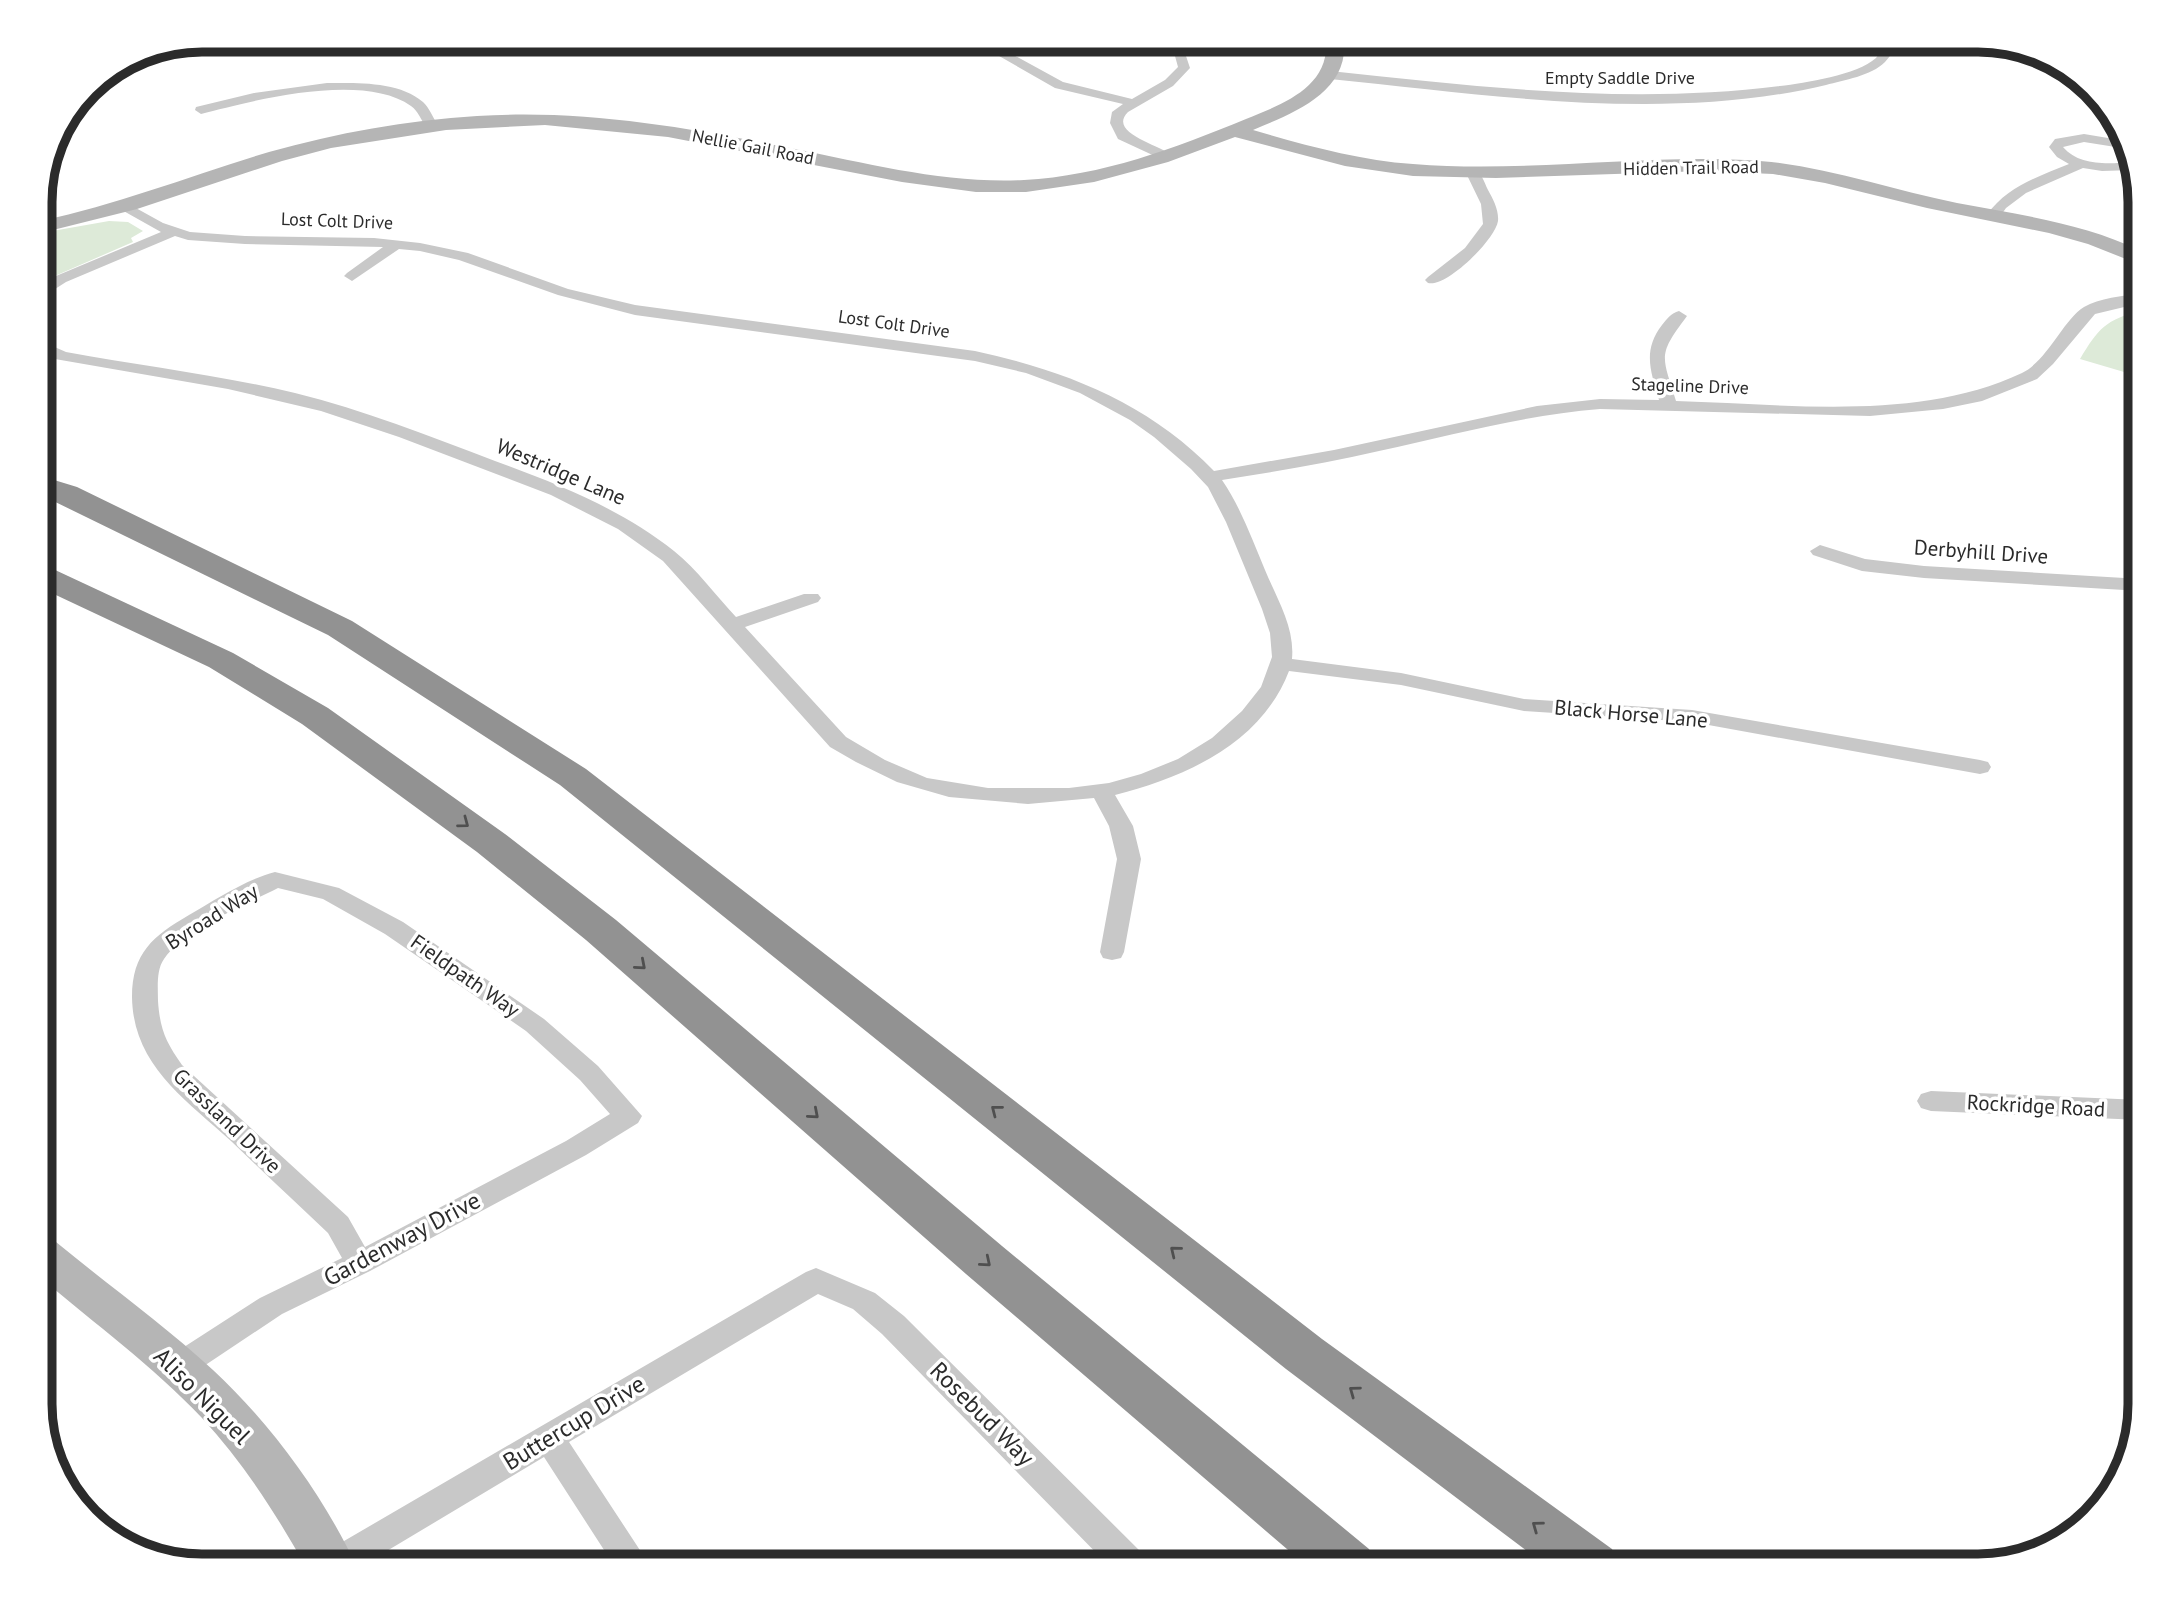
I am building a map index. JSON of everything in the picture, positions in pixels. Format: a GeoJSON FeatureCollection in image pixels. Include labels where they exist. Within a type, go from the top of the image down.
{"type":"FeatureCollection","features":[{"type":"Feature","properties":{"kind":"highway"},"geometry":{"type":"LineString","coordinates":[[53,487],[340,628],[572,777],[1304,1354],[1574,1554]]}},
{"type":"Feature","properties":{"kind":"highway"},"geometry":{"type":"LineString","coordinates":[[53,582],[221,660],[315,716],[410,782],[601,930],[984,1260],[1334,1554]]}},
{"type":"Feature","properties":{"kind":"highway"},"geometry":{"type":"LineString","coordinates":[[53,606],[79,616],[232,689],[410,782]]}},
{"type":"Feature","properties":{"kind":"street"},"geometry":{"type":"LineString","coordinates":[[1164,155],[1133,142],[1118,130],[1117,115],[1169,83],[1184,68],[1185,61],[1178,52]]}},
{"type":"Feature","properties":{"kind":"street"},"geometry":{"type":"LineString","coordinates":[[1330,75],[1337,59],[1336,52]]}},
{"type":"Feature","properties":{"kind":"street","name":"Empty Saddle Drive"},"geometry":{"type":"LineString","coordinates":[[1330,75],[1578,98],[1756,93],[1800,88],[1854,75],[1884,59],[1890,52]]}},
{"type":"Feature","properties":{"kind":"street"},"geometry":{"type":"LineString","coordinates":[[1000,53],[1059,85],[1135,103]]}},
{"type":"Feature","properties":{"kind":"street","name":"Nellie Gail Road"},"geometry":{"type":"LineString","coordinates":[[53,224],[106,213],[302,150],[355,137],[431,125],[518,119],[614,122],[667,130],[907,178],[979,186],[1070,182],[1113,173],[1291,107],[1311,94],[1330,75]]}},
{"type":"Feature","properties":{"kind":"street"},"geometry":{"type":"LineString","coordinates":[[201,110],[285,90],[359,88],[397,94],[418,102],[431,125]]}},
{"type":"Feature","properties":{"kind":"street","name":"Hidden Trail Road"},"geometry":{"type":"LineString","coordinates":[[1233,130],[1339,160],[1413,170],[1474,173],[1706,165],[1766,167],[1843,178],[1931,203],[2065,230],[2128,253]]}},
{"type":"Feature","properties":{"kind":"street"},"geometry":{"type":"LineString","coordinates":[[2116,143],[2084,138],[2060,142],[2056,147],[2069,159],[2083,163],[2124,166]]}},
{"type":"Feature","properties":{"kind":"street"},"geometry":{"type":"LineString","coordinates":[[1994,215],[2000,204],[2016,193],[2083,163]]}},
{"type":"Feature","properties":{"kind":"street"},"geometry":{"type":"LineString","coordinates":[[1433,280],[1472,249],[1487,233],[1491,214],[1474,173]]}},
{"type":"Feature","properties":{"kind":"street","name":"Nellie Gail Road"},"geometry":{"type":"LineString","coordinates":[[53,219],[125,206]]}},
{"type":"Feature","properties":{"kind":"street","name":"Lost Colt Drive"},"geometry":{"type":"LineString","coordinates":[[125,206],[143,219],[173,232],[215,239],[397,244],[463,256],[563,292],[635,310],[975,356],[1045,373],[1104,397],[1166,437],[1209,477],[1220,491],[1271,607],[1279,631],[1282,664]]}},
{"type":"Feature","properties":{"kind":"street"},"geometry":{"type":"LineString","coordinates":[[53,285],[173,232]]}},
{"type":"Feature","properties":{"kind":"street"},"geometry":{"type":"LineString","coordinates":[[352,276],[397,244]]}},
{"type":"Feature","properties":{"kind":"street","name":"Stageline Drive"},"geometry":{"type":"LineString","coordinates":[[1209,477],[1352,452],[1525,411],[1600,404],[1870,411],[1943,404],[1976,397],[2031,375],[2089,311],[2128,300]]}},
{"type":"Feature","properties":{"kind":"street"},"geometry":{"type":"LineString","coordinates":[[1669,406],[1656,347],[1662,333],[1679,316]]}},
{"type":"Feature","properties":{"kind":"street","name":"Westridge Lane"},"geometry":{"type":"LineString","coordinates":[[53,352],[61,356],[257,390],[327,407],[562,492],[613,516],[661,550],[693,579],[838,742],[894,773],[947,790],[1016,797],[1101,790]]}},
{"type":"Feature","properties":{"kind":"street","name":"Derbyhill Drive"},"geometry":{"type":"LineString","coordinates":[[1820,551],[1862,565],[1924,572],[2128,584]]}},
{"type":"Feature","properties":{"kind":"street"},"geometry":{"type":"LineString","coordinates":[[732,625],[811,598]]}},
{"type":"Feature","properties":{"kind":"street"},"geometry":{"type":"LineString","coordinates":[[1112,952],[1129,859],[1121,826],[1101,790],[1135,783],[1170,770],[1208,751],[1238,729],[1258,707],[1274,685],[1282,664]]}},
{"type":"Feature","properties":{"kind":"street","name":"Black Horse Lane"},"geometry":{"type":"LineString","coordinates":[[1282,664],[1401,680],[1524,705],[1692,716],[1980,767]]}},
{"type":"Feature","properties":{"kind":"street","name":"Byroad Way"},"geometry":{"type":"LineString","coordinates":[[152,957],[193,924],[275,880]]}},
{"type":"Feature","properties":{"kind":"street","name":"Fieldpath Way"},"geometry":{"type":"LineString","coordinates":[[275,880],[331,893],[394,928],[535,1025],[589,1073],[628,1116]]}},
{"type":"Feature","properties":{"kind":"street","name":"Grassland Drive"},"geometry":{"type":"LineString","coordinates":[[152,957],[145,1014],[153,1043],[173,1072],[338,1225],[360,1263]]}},
{"type":"Feature","properties":{"kind":"street","name":"Rockridge Road"},"geometry":{"type":"LineString","coordinates":[[1931,1101],[2128,1110]]}},
{"type":"Feature","properties":{"kind":"street","name":"Gardenway Drive"},"geometry":{"type":"LineString","coordinates":[[178,1367],[271,1306],[360,1263],[576,1148],[628,1116]]}},
{"type":"Feature","properties":{"kind":"street","name":"Aliso Niguel"},"geometry":{"type":"LineString","coordinates":[[53,1264],[178,1367],[220,1407],[270,1468],[324,1554]]}},
{"type":"Feature","properties":{"kind":"street","name":"Buttercup Drive"},"geometry":{"type":"LineString","coordinates":[[352,1554],[816,1280]]}},
{"type":"Feature","properties":{"kind":"street","name":"Rosebud Way"},"geometry":{"type":"LineString","coordinates":[[816,1280],[864,1301],[893,1325],[1120,1554]]}},
{"type":"Feature","properties":{"kind":"street"},"geometry":{"type":"LineString","coordinates":[[549,1438],[625,1554]]}},
{"type":"Feature","properties":{"kind":"green space"},"geometry":{"type":"Polygon","coordinates":[[[109,221],[128,222],[143,231],[131,238],[133,242],[53,277],[53,231],[109,221]]]}},
{"type":"Feature","properties":{"kind":"green space"},"geometry":{"type":"Polygon","coordinates":[[[2128,315],[2128,373],[2080,359],[2098,333],[2119,318],[2128,315]]]}}]}
